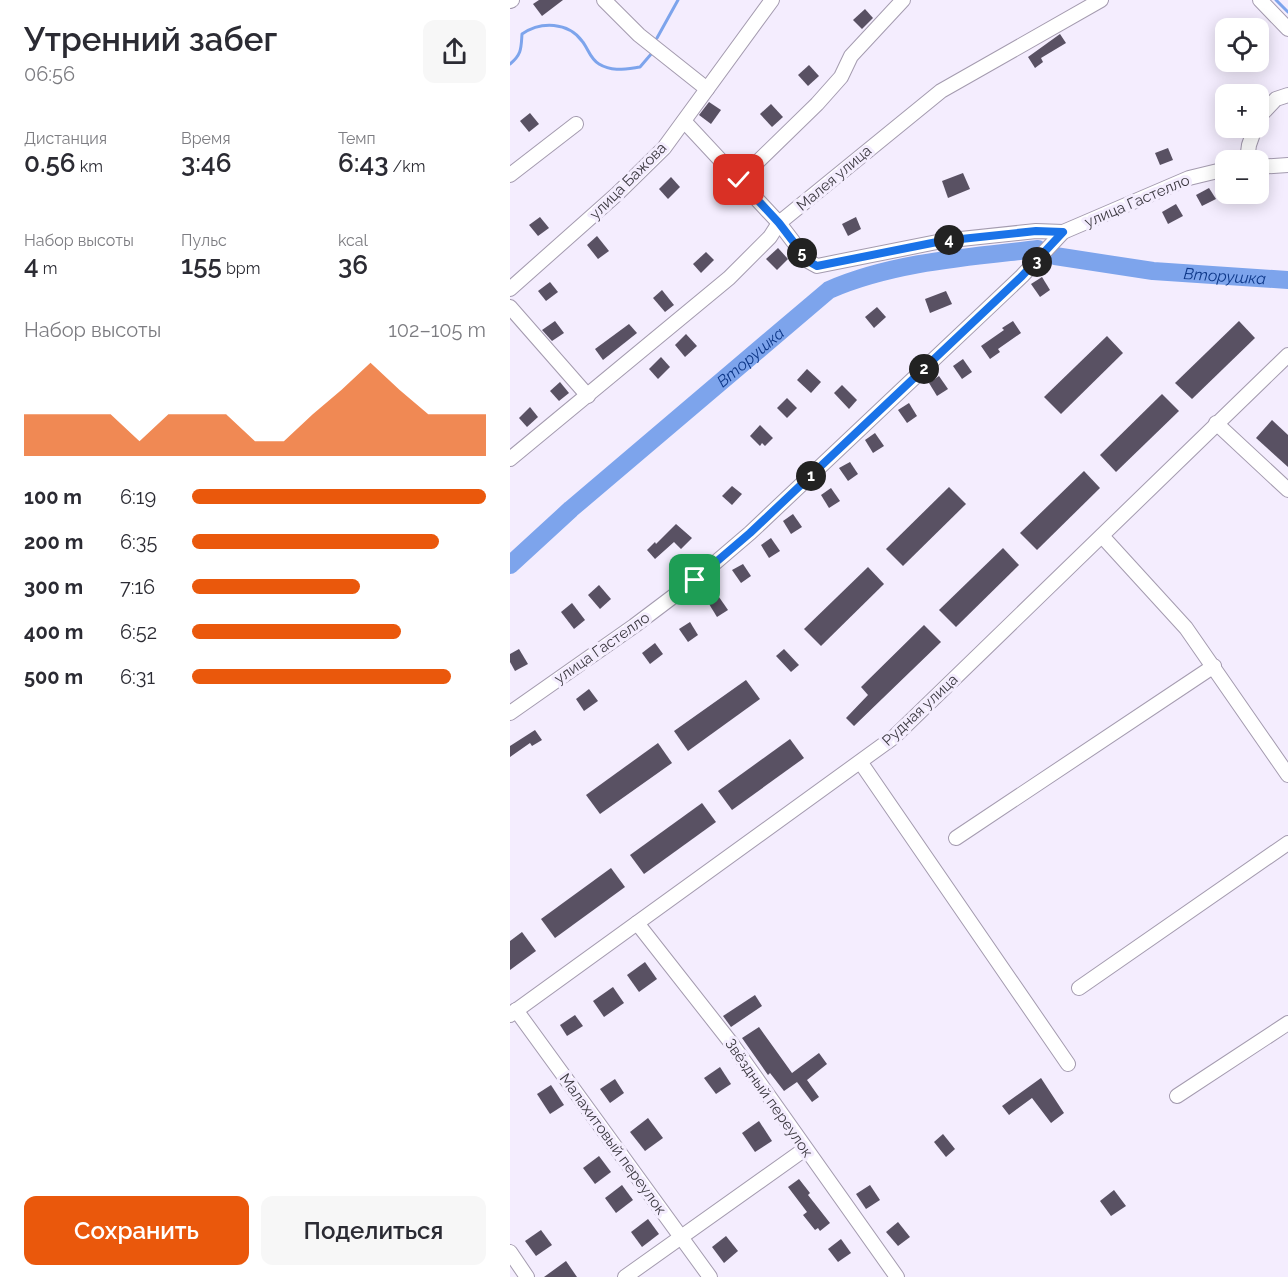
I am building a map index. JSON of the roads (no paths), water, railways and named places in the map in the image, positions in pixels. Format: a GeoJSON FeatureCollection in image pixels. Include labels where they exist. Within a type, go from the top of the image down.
{"type":"FeatureCollection","features":[{"type":"Feature","properties":{"kind":"street"},"geometry":{"type":"LineString","coordinates":[[604,0],[639,35],[707,89]]}},
{"type":"Feature","properties":{"kind":"street","name":"улица Бажова"},"geometry":{"type":"LineString","coordinates":[[510,289],[617,194],[664,147],[772,0]]}},
{"type":"Feature","properties":{"kind":"street"},"geometry":{"type":"LineString","coordinates":[[739,180],[817,104],[841,77],[851,56],[903,0]]}},
{"type":"Feature","properties":{"kind":"street","name":"Малея улица"},"geometry":{"type":"LineString","coordinates":[[510,459],[729,278],[770,237],[779,223],[941,91],[1101,0]]}},
{"type":"Feature","properties":{"kind":"street"},"geometry":{"type":"LineString","coordinates":[[1260,0],[1288,29]]}},
{"type":"Feature","properties":{"kind":"street"},"geometry":{"type":"LineString","coordinates":[[1269,106],[1276,99],[1288,94]]}},
{"type":"Feature","properties":{"kind":"street"},"geometry":{"type":"LineString","coordinates":[[684,121],[779,223],[808,261],[817,266],[942,241],[1036,231],[1063,232]]}},
{"type":"Feature","properties":{"kind":"street"},"geometry":{"type":"LineString","coordinates":[[510,175],[576,124]]}},
{"type":"Feature","properties":{"kind":"street"},"geometry":{"type":"LineString","coordinates":[[1269,166],[1288,165]]}},
{"type":"Feature","properties":{"kind":"street","name":"улица Гастелло"},"geometry":{"type":"LineString","coordinates":[[510,713],[634,626],[750,533],[1022,276],[1063,232],[1189,178],[1215,172]]}},
{"type":"Feature","properties":{"kind":"street"},"geometry":{"type":"LineString","coordinates":[[510,307],[588,396]]}},
{"type":"Feature","properties":{"kind":"street","name":"Рудная улица"},"geometry":{"type":"LineString","coordinates":[[513,1012],[894,737],[1288,355]]}},
{"type":"Feature","properties":{"kind":"street"},"geometry":{"type":"LineString","coordinates":[[1216,423],[1288,490]]}},
{"type":"Feature","properties":{"kind":"street"},"geometry":{"type":"LineString","coordinates":[[1102,536],[1162,599],[1214,666],[1288,775]]}},
{"type":"Feature","properties":{"kind":"street"},"geometry":{"type":"LineString","coordinates":[[956,838],[1214,666]]}},
{"type":"Feature","properties":{"kind":"street"},"geometry":{"type":"LineString","coordinates":[[1271,749],[1288,753]]}},
{"type":"Feature","properties":{"kind":"street"},"geometry":{"type":"LineString","coordinates":[[861,763],[1068,1064]]}},
{"type":"Feature","properties":{"kind":"street"},"geometry":{"type":"LineString","coordinates":[[1079,988],[1288,843]]}},
{"type":"Feature","properties":{"kind":"street","name":"Звёздный переулок"},"geometry":{"type":"LineString","coordinates":[[637,922],[732,1044],[897,1277]]}},
{"type":"Feature","properties":{"kind":"street","name":"Малахитовый переулок"},"geometry":{"type":"LineString","coordinates":[[513,1012],[710,1277]]}},
{"type":"Feature","properties":{"kind":"street"},"geometry":{"type":"LineString","coordinates":[[1177,1096],[1288,1023]]}},
{"type":"Feature","properties":{"kind":"street"},"geometry":{"type":"LineString","coordinates":[[625,1277],[805,1149]]}},
{"type":"Feature","properties":{"kind":"street"},"geometry":{"type":"LineString","coordinates":[[510,1252],[527,1277]]}},
{"type":"Feature","properties":{"kind":"waterway"},"geometry":{"type":"LineString","coordinates":[[657,38],[678,0]]}},
{"type":"Feature","properties":{"kind":"waterway"},"geometry":{"type":"LineString","coordinates":[[1276,0],[1288,12]]}},
{"type":"Feature","properties":{"kind":"waterway"},"geometry":{"type":"LineString","coordinates":[[510,64],[519,54],[522,34],[546,25],[562,27],[576,35],[596,62],[604,67],[619,69],[640,67],[652,53]]}},
{"type":"Feature","properties":{"kind":"waterway","name":"Вторушка"},"geometry":{"type":"LineString","coordinates":[[510,565],[571,509],[829,290],[905,267],[958,258],[1038,249]]}},
{"type":"Feature","properties":{"kind":"waterway","name":"Вторушка"},"geometry":{"type":"LineString","coordinates":[[1055,256],[1153,271],[1288,280]]}}]}
